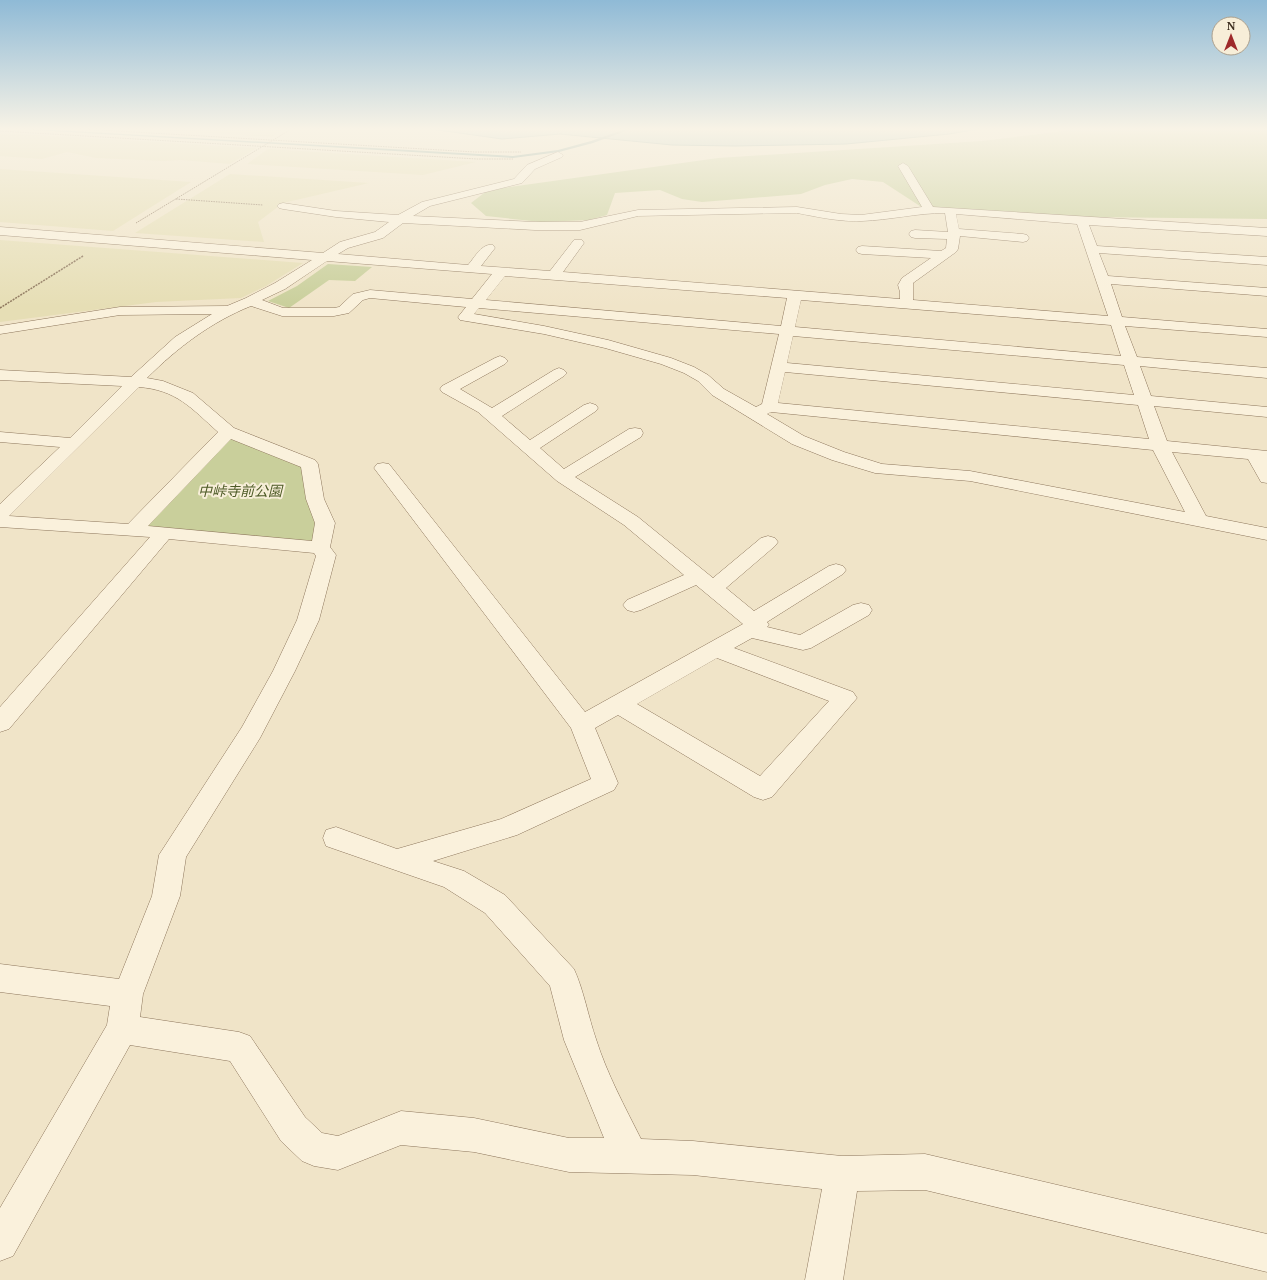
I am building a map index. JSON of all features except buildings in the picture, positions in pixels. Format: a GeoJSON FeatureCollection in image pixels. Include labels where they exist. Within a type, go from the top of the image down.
{"type":"FeatureCollection","features":[{"type":"Feature","properties":{"kind":"street"},"geometry":{"type":"LineString","coordinates":[[0,514],[74,443],[134,382],[180,340],[212,319],[280,286],[344,246],[379,235],[401,219],[426,204],[491,188]]}},
{"type":"Feature","properties":{"kind":"street"},"geometry":{"type":"LineString","coordinates":[[916,188],[929,210]]}},
{"type":"Feature","properties":{"kind":"street"},"geometry":{"type":"LineString","coordinates":[[282,206],[336,214],[401,219],[488,225],[558,226],[580,226],[638,213],[797,210],[841,217],[861,218],[929,210],[950,210],[1082,221],[1267,232]]}},
{"type":"Feature","properties":{"kind":"street"},"geometry":{"type":"LineString","coordinates":[[906,304],[907,292],[905,285],[907,281],[935,259],[952,249],[954,234],[950,210]]}},
{"type":"Feature","properties":{"kind":"street"},"geometry":{"type":"LineString","coordinates":[[1082,221],[1160,446],[1199,521]]}},
{"type":"Feature","properties":{"kind":"street"},"geometry":{"type":"LineString","coordinates":[[0,231],[328,256],[1267,333]]}},
{"type":"Feature","properties":{"kind":"street"},"geometry":{"type":"LineString","coordinates":[[915,234],[954,234],[1023,238]]}},
{"type":"Feature","properties":{"kind":"street"},"geometry":{"type":"LineString","coordinates":[[554,275],[578,243]]}},
{"type":"Feature","properties":{"kind":"street"},"geometry":{"type":"LineString","coordinates":[[472,268],[489,248]]}},
{"type":"Feature","properties":{"kind":"street"},"geometry":{"type":"LineString","coordinates":[[1092,249],[1267,261]]}},
{"type":"Feature","properties":{"kind":"street"},"geometry":{"type":"LineString","coordinates":[[862,250],[944,255]]}},
{"type":"Feature","properties":{"kind":"street"},"geometry":{"type":"LineString","coordinates":[[502,271],[465,317],[551,331],[608,344],[666,361],[689,370],[703,378],[718,392],[762,410],[1260,455],[1267,478]]}},
{"type":"Feature","properties":{"kind":"street"},"geometry":{"type":"LineString","coordinates":[[1103,280],[1267,292]]}},
{"type":"Feature","properties":{"kind":"street"},"geometry":{"type":"LineString","coordinates":[[251,301],[282,312],[344,310],[358,297],[370,294],[1267,373]]}},
{"type":"Feature","properties":{"kind":"street"},"geometry":{"type":"LineString","coordinates":[[762,410],[778,367],[795,295]]}},
{"type":"Feature","properties":{"kind":"street"},"geometry":{"type":"LineString","coordinates":[[0,330],[120,311],[231,309]]}},
{"type":"Feature","properties":{"kind":"street"},"geometry":{"type":"LineString","coordinates":[[500,361],[448,389],[492,415],[563,477],[631,521],[706,582],[751,626],[803,643],[861,610]]}},
{"type":"Feature","properties":{"kind":"street"},"geometry":{"type":"LineString","coordinates":[[778,367],[1267,412]]}},
{"type":"Feature","properties":{"kind":"street"},"geometry":{"type":"LineString","coordinates":[[492,415],[559,373]]}},
{"type":"Feature","properties":{"kind":"street"},"geometry":{"type":"LineString","coordinates":[[0,375],[157,384],[187,396],[228,432],[309,464],[315,499],[325,523],[320,548]]}},
{"type":"Feature","properties":{"kind":"street"},"geometry":{"type":"LineString","coordinates":[[529,448],[590,408]]}},
{"type":"Feature","properties":{"kind":"street"},"geometry":{"type":"LineString","coordinates":[[762,410],[798,440],[838,456],[882,468],[970,476],[1267,534]]}},
{"type":"Feature","properties":{"kind":"street"},"geometry":{"type":"LineString","coordinates":[[134,530],[228,432]]}},
{"type":"Feature","properties":{"kind":"street"},"geometry":{"type":"LineString","coordinates":[[563,477],[635,433]]}},
{"type":"Feature","properties":{"kind":"street"},"geometry":{"type":"LineString","coordinates":[[0,437],[74,443]]}},
{"type":"Feature","properties":{"kind":"street"},"geometry":{"type":"LineString","coordinates":[[383,468],[582,725],[605,783],[508,828],[397,860]]}},
{"type":"Feature","properties":{"kind":"street"},"geometry":{"type":"LineString","coordinates":[[0,521],[134,530],[320,548],[326,556],[308,620],[284,671],[251,732],[173,855],[166,896],[128,994],[122,1029],[0,1243]]}},
{"type":"Feature","properties":{"kind":"street"},"geometry":{"type":"LineString","coordinates":[[0,723],[164,533]]}},
{"type":"Feature","properties":{"kind":"street"},"geometry":{"type":"LineString","coordinates":[[634,605],[706,582],[768,542]]}},
{"type":"Feature","properties":{"kind":"street"},"geometry":{"type":"LineString","coordinates":[[582,725],[715,649],[836,570]]}},
{"type":"Feature","properties":{"kind":"street"},"geometry":{"type":"LineString","coordinates":[[618,704],[763,790],[845,698],[715,649]]}},
{"type":"Feature","properties":{"kind":"street"},"geometry":{"type":"LineString","coordinates":[[336,838],[454,879],[495,904],[562,979],[580,1040],[607,1107],[631,1157]]}},
{"type":"Feature","properties":{"kind":"street"},"geometry":{"type":"LineString","coordinates":[[0,978],[128,994]]}},
{"type":"Feature","properties":{"kind":"street"},"geometry":{"type":"LineString","coordinates":[[122,1029],[239,1047],[292,1129],[314,1149],[338,1153],[401,1128],[474,1135],[569,1155],[693,1158],[842,1174],[925,1172],[1267,1253]]}},
{"type":"Feature","properties":{"kind":"street"},"geometry":{"type":"LineString","coordinates":[[824,1280],[842,1174]]}},
{"type":"Feature","properties":{"kind":"path"},"geometry":{"type":"LineString","coordinates":[[176,199],[282,206]]}},
{"type":"Feature","properties":{"kind":"shaded area"},"geometry":{"type":"Polygon","coordinates":[[[0,188],[182,188],[113,231],[0,222],[0,188]]]}},
{"type":"Feature","properties":{"kind":"shaded area"},"geometry":{"type":"Polygon","coordinates":[[[208,188],[349,188],[283,203],[258,222],[264,242],[135,233],[208,188]]]}},
{"type":"Feature","properties":{"kind":"shaded area"},"geometry":{"type":"Polygon","coordinates":[[[0,240],[303,263],[266,286],[241,298],[156,302],[0,322],[0,240]]]}},
{"type":"Feature","properties":{"kind":"green space"},"geometry":{"type":"Polygon","coordinates":[[[504,188],[818,188],[801,194],[702,202],[682,199],[660,190],[615,193],[607,215],[589,220],[541,222],[486,216],[471,203],[488,190],[504,188]]]}},
{"type":"Feature","properties":{"kind":"green space"},"geometry":{"type":"Polygon","coordinates":[[[892,188],[1267,188],[1267,219],[1089,217],[1020,214],[947,208],[923,208],[892,188]]]}},
{"type":"Feature","properties":{"kind":"green space"},"geometry":{"type":"Polygon","coordinates":[[[328,264],[372,267],[355,281],[329,280],[289,308],[268,301],[297,286],[328,264]]]}},
{"type":"Feature","properties":{"kind":"green space","name":"中峠寺前公園"},"geometry":{"type":"Polygon","coordinates":[[[228,432],[309,464],[320,548],[133,530],[228,432]]]}}]}
